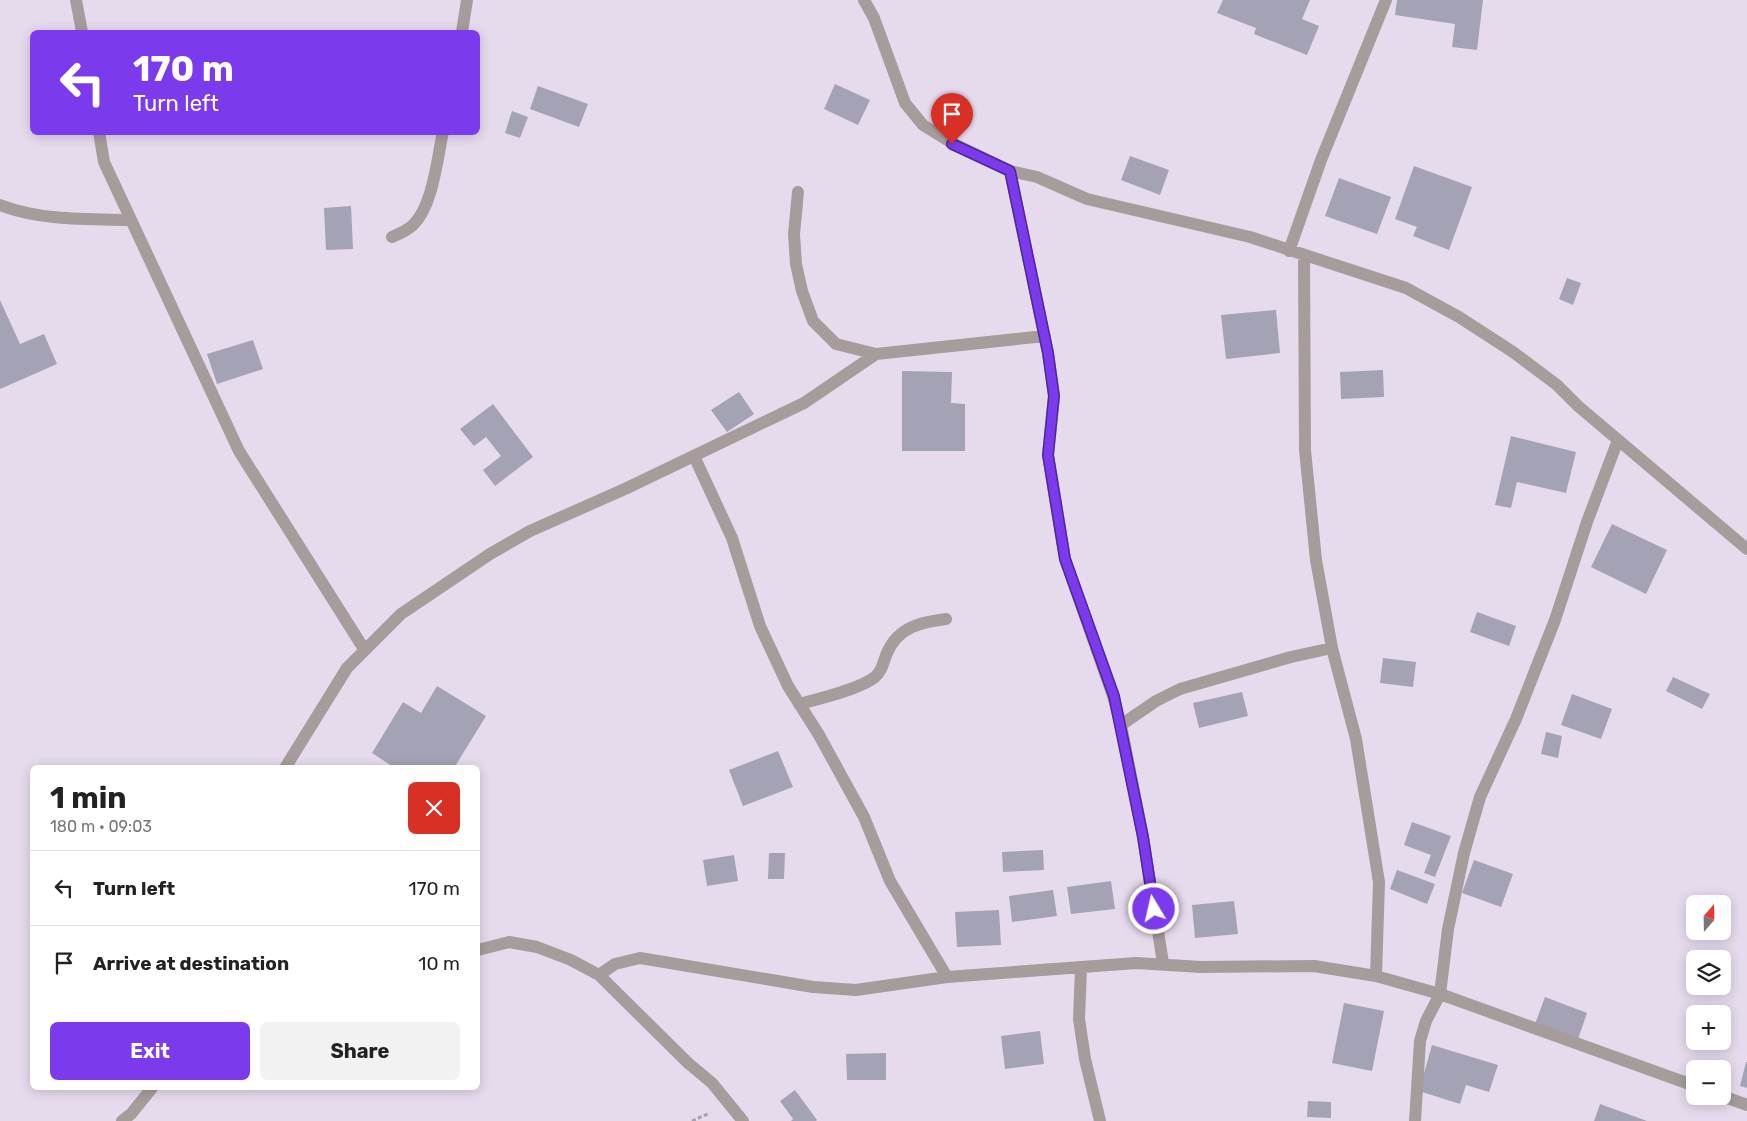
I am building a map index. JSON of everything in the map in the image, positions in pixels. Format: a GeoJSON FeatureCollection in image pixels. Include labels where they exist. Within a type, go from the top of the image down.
{"type":"FeatureCollection","features":[{"type":"Feature","properties":{"kind":"street"},"geometry":{"type":"LineString","coordinates":[[76,0],[82,30]]}},
{"type":"Feature","properties":{"kind":"street"},"geometry":{"type":"LineString","coordinates":[[462,30],[467,0]]}},
{"type":"Feature","properties":{"kind":"street"},"geometry":{"type":"LineString","coordinates":[[864,0],[874,18],[905,103],[923,126],[952,144],[1010,171],[1036,177],[1087,199],[1250,237],[1304,257],[1406,288],[1460,318],[1512,352],[1557,385],[1618,440],[1744,541]]}},
{"type":"Feature","properties":{"kind":"street"},"geometry":{"type":"LineString","coordinates":[[1289,251],[1320,160],[1386,0]]}},
{"type":"Feature","properties":{"kind":"street"},"geometry":{"type":"LineString","coordinates":[[100,135],[104,162],[239,451],[364,649]]}},
{"type":"Feature","properties":{"kind":"street"},"geometry":{"type":"LineString","coordinates":[[392,237],[412,226],[422,213],[428,198],[443,135]]}},
{"type":"Feature","properties":{"kind":"street"},"geometry":{"type":"LineString","coordinates":[[1010,171],[1045,336],[1054,396],[1048,455],[1065,559],[1114,696],[1143,837],[1163,963]]}},
{"type":"Feature","properties":{"kind":"street"},"geometry":{"type":"LineString","coordinates":[[798,192],[794,234],[796,264],[802,291],[813,321],[836,344],[876,354],[1045,336]]}},
{"type":"Feature","properties":{"kind":"street"},"geometry":{"type":"LineString","coordinates":[[0,205],[23,213],[62,219],[131,220]]}},
{"type":"Feature","properties":{"kind":"street"},"geometry":{"type":"LineString","coordinates":[[1304,257],[1305,450],[1316,560],[1332,648],[1356,739],[1379,882],[1376,976]]}},
{"type":"Feature","properties":{"kind":"street"},"geometry":{"type":"LineString","coordinates":[[288,765],[347,668],[401,614],[490,554],[530,531],[627,488],[804,403],[876,354]]}},
{"type":"Feature","properties":{"kind":"street"},"geometry":{"type":"LineString","coordinates":[[1415,1121],[1420,1041],[1426,1021],[1440,994],[1448,929],[1464,852],[1480,797],[1516,719],[1555,620],[1587,522],[1618,440]]}},
{"type":"Feature","properties":{"kind":"street"},"geometry":{"type":"LineString","coordinates":[[694,456],[732,538],[760,626],[788,686],[864,817],[890,881],[947,977]]}},
{"type":"Feature","properties":{"kind":"street"},"geometry":{"type":"LineString","coordinates":[[799,704],[863,684],[883,668],[890,648],[899,635],[913,625],[946,619]]}},
{"type":"Feature","properties":{"kind":"street"},"geometry":{"type":"LineString","coordinates":[[1121,725],[1156,701],[1180,689],[1291,657],[1332,648]]}},
{"type":"Feature","properties":{"kind":"street"},"geometry":{"type":"LineString","coordinates":[[480,949],[508,942],[537,948],[571,960],[599,975],[681,1056],[712,1083],[743,1121]]}},
{"type":"Feature","properties":{"kind":"street"},"geometry":{"type":"LineString","coordinates":[[599,975],[615,964],[640,958],[804,986],[848,989],[947,977],[1163,963],[1200,967],[1314,966],[1376,976],[1440,994],[1686,1083]]}},
{"type":"Feature","properties":{"kind":"street"},"geometry":{"type":"LineString","coordinates":[[1081,968],[1079,1019],[1085,1059],[1100,1121]]}},
{"type":"Feature","properties":{"kind":"street"},"geometry":{"type":"LineString","coordinates":[[122,1121],[131,1114],[150,1090]]}},
{"type":"Feature","properties":{"kind":"street"},"geometry":{"type":"LineString","coordinates":[[1731,1099],[1747,1105]]}},
{"type":"Feature","properties":{"kind":"building"},"geometry":{"type":"Polygon","coordinates":[[[1223,0],[1310,0],[1302,19],[1319,26],[1307,55],[1254,34],[1256,28],[1217,13],[1223,0]]]}},
{"type":"Feature","properties":{"kind":"building"},"geometry":{"type":"Polygon","coordinates":[[[1397,0],[1483,0],[1477,50],[1452,47],[1455,24],[1395,15],[1397,0]]]}},
{"type":"Feature","properties":{"kind":"building"},"geometry":{"type":"Polygon","coordinates":[[[835,84],[870,100],[858,125],[824,109],[835,84]]]}},
{"type":"Feature","properties":{"kind":"building"},"geometry":{"type":"Polygon","coordinates":[[[538,86],[588,104],[579,127],[530,109],[538,86]]]}},
{"type":"Feature","properties":{"kind":"building"},"geometry":{"type":"Polygon","coordinates":[[[512,111],[528,117],[520,138],[505,133],[512,111]]]}},
{"type":"Feature","properties":{"kind":"building"},"geometry":{"type":"Polygon","coordinates":[[[1130,156],[1169,170],[1160,195],[1121,180],[1130,156]]]}},
{"type":"Feature","properties":{"kind":"building"},"geometry":{"type":"Polygon","coordinates":[[[1414,166],[1472,187],[1449,250],[1413,236],[1417,227],[1395,219],[1414,166]]]}},
{"type":"Feature","properties":{"kind":"building"},"geometry":{"type":"Polygon","coordinates":[[[1339,178],[1391,197],[1377,234],[1325,216],[1339,178]]]}},
{"type":"Feature","properties":{"kind":"building"},"geometry":{"type":"Polygon","coordinates":[[[351,206],[353,249],[326,250],[324,208],[351,206]]]}},
{"type":"Feature","properties":{"kind":"building"},"geometry":{"type":"Polygon","coordinates":[[[1567,278],[1581,283],[1573,305],[1559,299],[1567,278]]]}},
{"type":"Feature","properties":{"kind":"building"},"geometry":{"type":"Polygon","coordinates":[[[0,300],[20,344],[44,334],[57,364],[0,389],[0,300]]]}},
{"type":"Feature","properties":{"kind":"building"},"geometry":{"type":"Polygon","coordinates":[[[1276,310],[1280,353],[1226,359],[1221,315],[1276,310]]]}},
{"type":"Feature","properties":{"kind":"building"},"geometry":{"type":"Polygon","coordinates":[[[253,340],[263,369],[217,384],[207,354],[253,340]]]}},
{"type":"Feature","properties":{"kind":"building"},"geometry":{"type":"Polygon","coordinates":[[[1383,370],[1384,397],[1341,399],[1340,372],[1383,370]]]}},
{"type":"Feature","properties":{"kind":"building"},"geometry":{"type":"Polygon","coordinates":[[[902,371],[952,372],[951,403],[965,404],[965,451],[902,451],[902,371]]]}},
{"type":"Feature","properties":{"kind":"building"},"geometry":{"type":"Polygon","coordinates":[[[739,392],[754,414],[727,432],[711,410],[739,392]]]}},
{"type":"Feature","properties":{"kind":"building"},"geometry":{"type":"Polygon","coordinates":[[[493,404],[533,457],[495,486],[483,470],[501,456],[486,437],[474,446],[460,429],[493,404]]]}},
{"type":"Feature","properties":{"kind":"building"},"geometry":{"type":"Polygon","coordinates":[[[1511,436],[1576,452],[1566,493],[1517,482],[1511,508],[1495,505],[1511,436]]]}},
{"type":"Feature","properties":{"kind":"building"},"geometry":{"type":"Polygon","coordinates":[[[1612,524],[1667,550],[1646,594],[1591,567],[1612,524]]]}},
{"type":"Feature","properties":{"kind":"building"},"geometry":{"type":"Polygon","coordinates":[[[1477,612],[1516,626],[1509,646],[1470,632],[1477,612]]]}},
{"type":"Feature","properties":{"kind":"building"},"geometry":{"type":"Polygon","coordinates":[[[1383,658],[1416,662],[1413,687],[1380,683],[1383,658]]]}},
{"type":"Feature","properties":{"kind":"building"},"geometry":{"type":"Polygon","coordinates":[[[1673,677],[1710,694],[1702,709],[1666,691],[1673,677]]]}},
{"type":"Feature","properties":{"kind":"building"},"geometry":{"type":"Polygon","coordinates":[[[437,686],[486,716],[456,765],[390,765],[372,753],[403,702],[421,713],[437,686]]]}},
{"type":"Feature","properties":{"kind":"building"},"geometry":{"type":"Polygon","coordinates":[[[1242,692],[1248,716],[1199,728],[1193,703],[1242,692]]]}},
{"type":"Feature","properties":{"kind":"building"},"geometry":{"type":"Polygon","coordinates":[[[1572,694],[1612,709],[1601,739],[1561,725],[1572,694]]]}},
{"type":"Feature","properties":{"kind":"building"},"geometry":{"type":"Polygon","coordinates":[[[1546,732],[1562,736],[1558,758],[1541,754],[1546,732]]]}},
{"type":"Feature","properties":{"kind":"building"},"geometry":{"type":"Polygon","coordinates":[[[778,751],[793,787],[743,806],[729,770],[778,751]]]}},
{"type":"Feature","properties":{"kind":"building"},"geometry":{"type":"Polygon","coordinates":[[[1412,822],[1451,836],[1435,877],[1424,873],[1431,855],[1404,845],[1412,822]]]}},
{"type":"Feature","properties":{"kind":"building"},"geometry":{"type":"Polygon","coordinates":[[[1043,850],[1044,870],[1003,872],[1002,852],[1043,850]]]}},
{"type":"Feature","properties":{"kind":"building"},"geometry":{"type":"Polygon","coordinates":[[[769,853],[785,853],[784,879],[768,879],[769,853]]]}},
{"type":"Feature","properties":{"kind":"building"},"geometry":{"type":"Polygon","coordinates":[[[734,855],[738,881],[707,886],[703,860],[734,855]]]}},
{"type":"Feature","properties":{"kind":"building"},"geometry":{"type":"Polygon","coordinates":[[[1474,860],[1513,874],[1501,907],[1462,893],[1474,860]]]}},
{"type":"Feature","properties":{"kind":"building"},"geometry":{"type":"Polygon","coordinates":[[[1397,870],[1435,884],[1427,904],[1390,889],[1397,870]]]}},
{"type":"Feature","properties":{"kind":"building"},"geometry":{"type":"Polygon","coordinates":[[[1111,881],[1115,909],[1071,914],[1067,887],[1111,881]]]}},
{"type":"Feature","properties":{"kind":"building"},"geometry":{"type":"Polygon","coordinates":[[[1053,890],[1057,916],[1012,922],[1009,896],[1053,890]]]}},
{"type":"Feature","properties":{"kind":"building"},"geometry":{"type":"Polygon","coordinates":[[[1234,901],[1238,934],[1195,938],[1192,905],[1234,901]]]}},
{"type":"Feature","properties":{"kind":"building"},"geometry":{"type":"Polygon","coordinates":[[[999,910],[1001,945],[957,947],[955,912],[999,910]]]}},
{"type":"Feature","properties":{"kind":"building"},"geometry":{"type":"Polygon","coordinates":[[[1545,997],[1587,1013],[1577,1042],[1534,1027],[1545,997]]]}},
{"type":"Feature","properties":{"kind":"building"},"geometry":{"type":"Polygon","coordinates":[[[1344,1003],[1384,1011],[1372,1071],[1332,1063],[1344,1003]]]}},
{"type":"Feature","properties":{"kind":"building"},"geometry":{"type":"Polygon","coordinates":[[[1040,1031],[1044,1064],[1005,1069],[1001,1036],[1040,1031]]]}},
{"type":"Feature","properties":{"kind":"building"},"geometry":{"type":"Polygon","coordinates":[[[1432,1045],[1498,1065],[1489,1092],[1466,1085],[1460,1104],[1419,1091],[1432,1045]]]}},
{"type":"Feature","properties":{"kind":"building"},"geometry":{"type":"Polygon","coordinates":[[[886,1053],[886,1080],[847,1080],[846,1054],[886,1053]]]}},
{"type":"Feature","properties":{"kind":"building"},"geometry":{"type":"Polygon","coordinates":[[[1747,1062],[1747,1088],[1740,1086],[1747,1062]]]}},
{"type":"Feature","properties":{"kind":"building"},"geometry":{"type":"Polygon","coordinates":[[[795,1090],[816,1121],[791,1121],[793,1119],[780,1101],[795,1090]]]}},
{"type":"Feature","properties":{"kind":"building"},"geometry":{"type":"Polygon","coordinates":[[[1308,1101],[1331,1102],[1331,1118],[1307,1117],[1308,1101]]]}},
{"type":"Feature","properties":{"kind":"building"},"geometry":{"type":"Polygon","coordinates":[[[1600,1104],[1647,1121],[1594,1121],[1600,1104]]]}},
{"type":"Feature","properties":{"kind":"route"},"geometry":{"type":"LineString","coordinates":[[952,144],[1010,171],[1048,353],[1054,396],[1048,455],[1065,559],[1114,696],[1143,837],[1154,909]]}}]}
